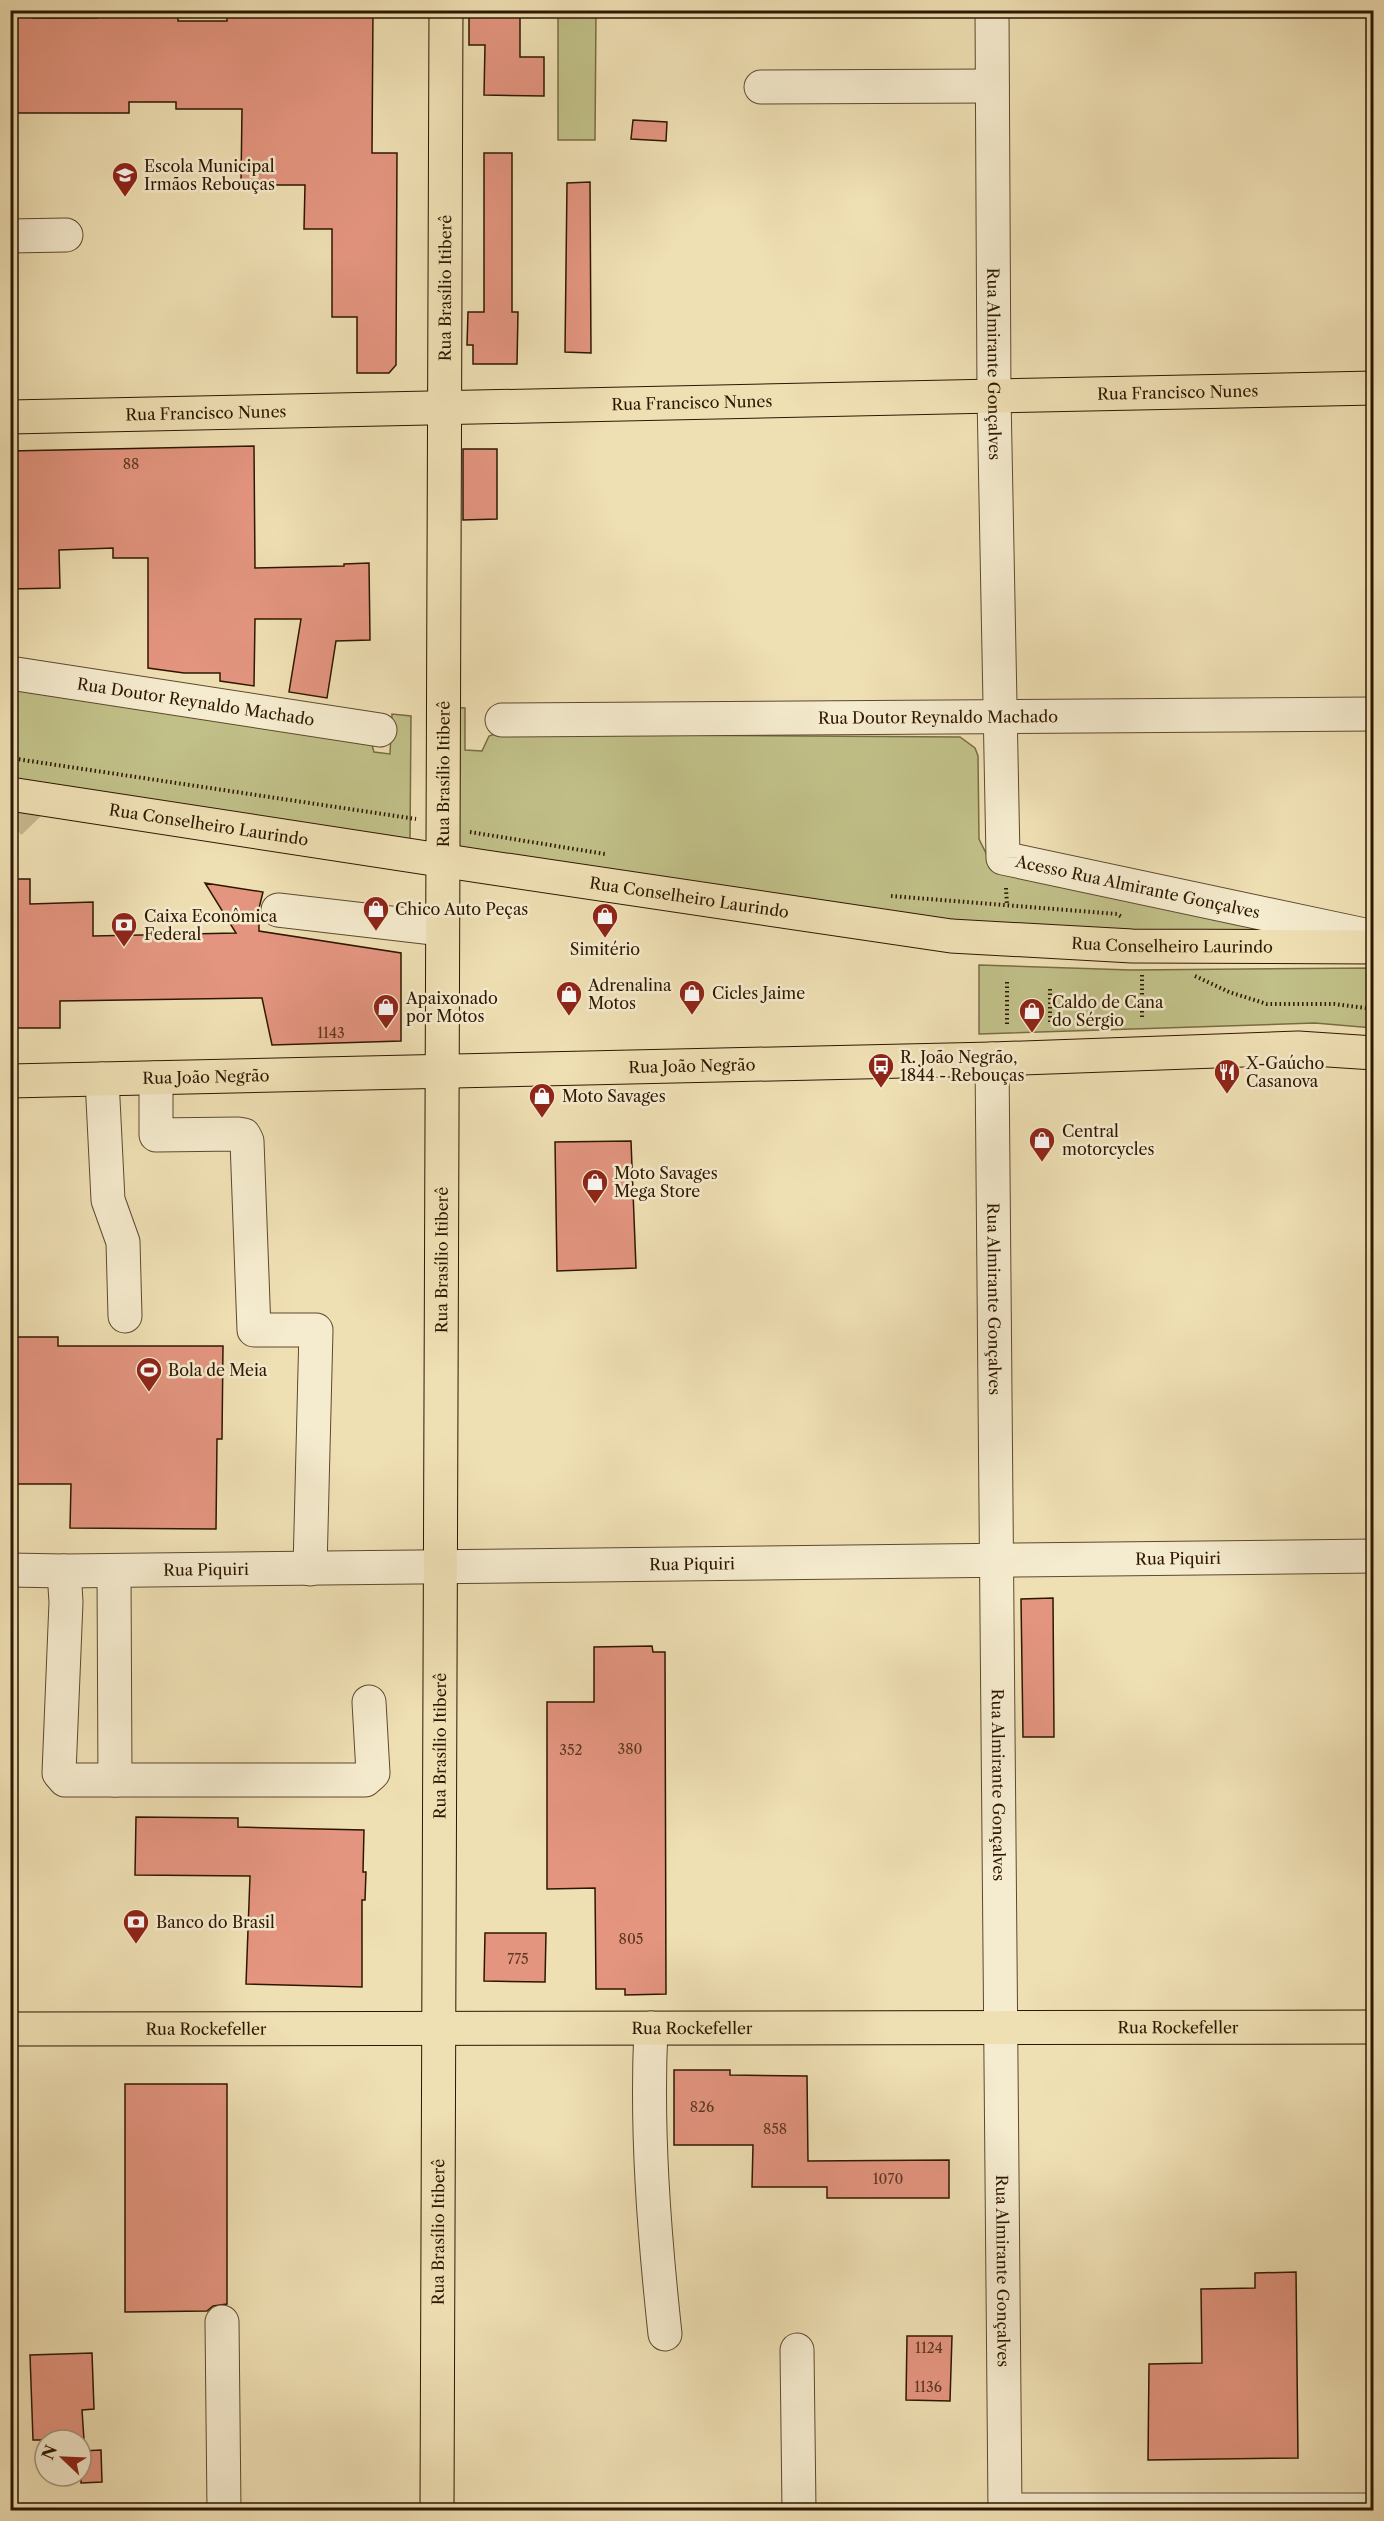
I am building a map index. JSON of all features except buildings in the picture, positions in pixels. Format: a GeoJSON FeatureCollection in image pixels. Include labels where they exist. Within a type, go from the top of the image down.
{"type":"FeatureCollection","features":[{"type":"Feature","properties":{"kind":"main road","name":"Rua Brasílio Itiberê"},"geometry":{"type":"LineString","coordinates":[[437,2511],[446,10]]}},
{"type":"Feature","properties":{"kind":"main road","name":"Rua Francisco Nunes"},"geometry":{"type":"LineString","coordinates":[[10,417],[1374,388]]}},
{"type":"Feature","properties":{"kind":"main road","name":"Rua Conselheiro Laurindo"},"geometry":{"type":"LineString","coordinates":[[10,794],[951,936],[1132,946],[1374,947]]}},
{"type":"Feature","properties":{"kind":"main road","name":"Rua João Negrão"},"geometry":{"type":"LineString","coordinates":[[10,1082],[992,1059],[1298,1048],[1374,1053]]}},
{"type":"Feature","properties":{"kind":"main road","name":"Rua Rockefeller"},"geometry":{"type":"LineString","coordinates":[[10,2029],[1374,2027]]}},
{"type":"Feature","properties":{"kind":"street","name":"Rua Almirante Gonçalves"},"geometry":{"type":"LineString","coordinates":[[992,10],[998,718]]}},
{"type":"Feature","properties":{"kind":"street"},"geometry":{"type":"LineString","coordinates":[[761,87],[992,86]]}},
{"type":"Feature","properties":{"kind":"street"},"geometry":{"type":"LineString","coordinates":[[10,236],[66,235]]}},
{"type":"Feature","properties":{"kind":"street","name":"Rua Doutor Reynaldo Machado"},"geometry":{"type":"LineString","coordinates":[[10,674],[380,730]]}},
{"type":"Feature","properties":{"kind":"street","name":"Rua Doutor Reynaldo Machado"},"geometry":{"type":"LineString","coordinates":[[502,720],[1374,714]]}},
{"type":"Feature","properties":{"kind":"street","name":"Acesso Rua Almirante Gonçalves"},"geometry":{"type":"LineString","coordinates":[[998,718],[1003,858],[1374,937]]}},
{"type":"Feature","properties":{"kind":"street"},"geometry":{"type":"LineString","coordinates":[[278,910],[442,929]]}},
{"type":"Feature","properties":{"kind":"street","name":"Rua Almirante Gonçalves"},"geometry":{"type":"LineString","coordinates":[[992,1059],[1005,2511]]}},
{"type":"Feature","properties":{"kind":"street"},"geometry":{"type":"LineString","coordinates":[[156,1078],[156,1135],[244,1135],[247,1141],[254,1330],[316,1330],[310,1569]]}},
{"type":"Feature","properties":{"kind":"street"},"geometry":{"type":"LineString","coordinates":[[102,1079],[108,1200],[123,1242],[125,1316]]}},
{"type":"Feature","properties":{"kind":"street","name":"Rua Piquiri"},"geometry":{"type":"LineString","coordinates":[[10,1570],[310,1569],[1374,1556]]}},
{"type":"Feature","properties":{"kind":"street"},"geometry":{"type":"LineString","coordinates":[[64,1571],[66,1602],[59,1773],[65,1780],[365,1780],[373,1773],[369,1702]]}},
{"type":"Feature","properties":{"kind":"street"},"geometry":{"type":"LineString","coordinates":[[114,1571],[115,1780]]}},
{"type":"Feature","properties":{"kind":"street"},"geometry":{"type":"LineString","coordinates":[[651,2028],[649,2068],[654,2230],[665,2334]]}},
{"type":"Feature","properties":{"kind":"street"},"geometry":{"type":"LineString","coordinates":[[222,2322],[224,2511]]}},
{"type":"Feature","properties":{"kind":"street"},"geometry":{"type":"LineString","coordinates":[[797,2350],[799,2511]]}},
{"type":"Feature","properties":{"kind":"street"},"geometry":{"type":"LineString","coordinates":[[1014,2511],[1374,2510]]}},
{"type":"Feature","properties":{"kind":"path"},"geometry":{"type":"LineString","coordinates":[[10,758],[403,817]]}},
{"type":"Feature","properties":{"kind":"path"},"geometry":{"type":"LineString","coordinates":[[469,832],[611,855]]}},
{"type":"Feature","properties":{"kind":"path"},"geometry":{"type":"LineString","coordinates":[[882,896],[1117,914],[1128,921]]}},
{"type":"Feature","properties":{"kind":"path"},"geometry":{"type":"LineString","coordinates":[[1136,972],[1142,975],[1153,975]]}},
{"type":"Feature","properties":{"kind":"path"},"geometry":{"type":"LineString","coordinates":[[1142,975],[1142,1020]]}},
{"type":"Feature","properties":{"kind":"path"},"geometry":{"type":"LineString","coordinates":[[1188,975],[1229,992],[1267,1004],[1334,1004],[1374,1009]]}},
{"type":"Feature","properties":{"kind":"path"},"geometry":{"type":"LineString","coordinates":[[1007,981],[1007,1024]]}},
{"type":"Feature","properties":{"kind":"path"},"geometry":{"type":"LineString","coordinates":[[1050,989],[1050,1023]]}},
{"type":"Feature","properties":{"kind":"shaded area"},"geometry":{"type":"Polygon","coordinates":[[[558,11],[596,11],[595,140],[558,140],[558,11]]]}},
{"type":"Feature","properties":{"kind":"shaded area"},"geometry":{"type":"Polygon","coordinates":[[[10,687],[372,745],[374,752],[390,754],[392,714],[411,716],[410,840],[11,782],[10,687]]]}},
{"type":"Feature","properties":{"kind":"shaded area"},"geometry":{"type":"Polygon","coordinates":[[[448,707],[465,708],[465,750],[482,751],[489,736],[495,734],[960,737],[975,748],[978,756],[979,839],[988,857],[1300,933],[950,928],[466,851],[456,846],[448,707]]]}},
{"type":"Feature","properties":{"kind":"shaded area"},"geometry":{"type":"Polygon","coordinates":[[[979,965],[1131,970],[1373,968],[1373,1028],[1315,1023],[979,1034],[979,965]]]}},
{"type":"Feature","properties":{"kind":"tunnel"},"geometry":{"type":"LineString","coordinates":[[10,823],[36,798]]}},
{"type":"Feature","properties":{"kind":"place","name":"Escola Municipal Irmãos Rebouças"},"geometry":{"type":"Point","coordinates":[125,198]}},
{"type":"Feature","properties":{"kind":"place","name":"Chico Auto Peças"},"geometry":{"type":"Point","coordinates":[376,932]}},
{"type":"Feature","properties":{"kind":"place","name":"Simitério"},"geometry":{"type":"Point","coordinates":[605,939]}},
{"type":"Feature","properties":{"kind":"place","name":"Caixa Econômica Federal"},"geometry":{"type":"Point","coordinates":[124,948]}},
{"type":"Feature","properties":{"kind":"place","name":"Cicles Jaime"},"geometry":{"type":"Point","coordinates":[692,1016]}},
{"type":"Feature","properties":{"kind":"place","name":"Adrenalina Motos"},"geometry":{"type":"Point","coordinates":[569,1017]}},
{"type":"Feature","properties":{"kind":"place","name":"Apaixonado por Motos"},"geometry":{"type":"Point","coordinates":[386,1030]}},
{"type":"Feature","properties":{"kind":"place","name":"Caldo de Cana do Sérgio"},"geometry":{"type":"Point","coordinates":[1032,1034]}},
{"type":"Feature","properties":{"kind":"place","name":"R. João Negrão, 1844 - Rebouças"},"geometry":{"type":"Point","coordinates":[881,1089]}},
{"type":"Feature","properties":{"kind":"place","name":"X-Gaúcho Casanova"},"geometry":{"type":"Point","coordinates":[1227,1095]}},
{"type":"Feature","properties":{"kind":"place","name":"Moto Savages"},"geometry":{"type":"Point","coordinates":[542,1119]}},
{"type":"Feature","properties":{"kind":"place","name":"Central motorcycles"},"geometry":{"type":"Point","coordinates":[1042,1163]}},
{"type":"Feature","properties":{"kind":"place","name":"Moto Savages Mega Store"},"geometry":{"type":"Point","coordinates":[595,1205]}},
{"type":"Feature","properties":{"kind":"place","name":"Bola de Meia"},"geometry":{"type":"Point","coordinates":[149,1393]}},
{"type":"Feature","properties":{"kind":"place","name":"Banco do Brasil"},"geometry":{"type":"Point","coordinates":[136,1945]}}]}
